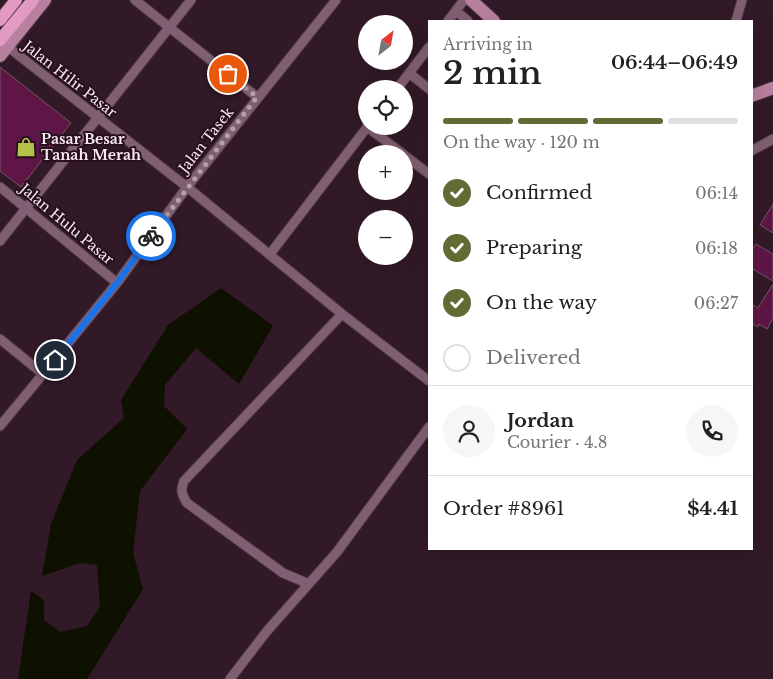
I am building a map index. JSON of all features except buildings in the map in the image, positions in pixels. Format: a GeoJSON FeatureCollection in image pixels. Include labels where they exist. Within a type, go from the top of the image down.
{"type":"FeatureCollection","features":[{"type":"Feature","properties":{"kind":"main road"},"geometry":{"type":"LineString","coordinates":[[0,20],[16,0]]}},
{"type":"Feature","properties":{"kind":"main road"},"geometry":{"type":"LineString","coordinates":[[0,33],[26,0]]}},
{"type":"Feature","properties":{"kind":"main road"},"geometry":{"type":"LineString","coordinates":[[3,48],[33,0]]}},
{"type":"Feature","properties":{"kind":"main road"},"geometry":{"type":"LineString","coordinates":[[3,48],[45,0]]}},
{"type":"Feature","properties":{"kind":"main road"},"geometry":{"type":"LineString","coordinates":[[471,0],[493,20]]}},
{"type":"Feature","properties":{"kind":"main road"},"geometry":{"type":"LineString","coordinates":[[753,95],[773,88]]}},
{"type":"Feature","properties":{"kind":"street"},"geometry":{"type":"LineString","coordinates":[[135,0],[257,97]]}},
{"type":"Feature","properties":{"kind":"street"},"geometry":{"type":"LineString","coordinates":[[0,241],[191,0]]}},
{"type":"Feature","properties":{"kind":"street"},"geometry":{"type":"LineString","coordinates":[[449,20],[464,0]]}},
{"type":"Feature","properties":{"kind":"street"},"geometry":{"type":"LineString","coordinates":[[736,20],[742,0]]}},
{"type":"Feature","properties":{"kind":"street","name":"Jalan Tasek"},"geometry":{"type":"LineString","coordinates":[[0,426],[117,283],[187,187],[332,2]]}},
{"type":"Feature","properties":{"kind":"street"},"geometry":{"type":"LineString","coordinates":[[456,11],[467,20]]}},
{"type":"Feature","properties":{"kind":"street","name":"Jalan Hilir Pasar"},"geometry":{"type":"LineString","coordinates":[[3,48],[97,117],[187,187],[342,314],[428,380]]}},
{"type":"Feature","properties":{"kind":"street"},"geometry":{"type":"LineString","coordinates":[[404,80],[428,48]]}},
{"type":"Feature","properties":{"kind":"street"},"geometry":{"type":"LineString","coordinates":[[409,73],[428,88]]}},
{"type":"Feature","properties":{"kind":"street"},"geometry":{"type":"LineString","coordinates":[[270,254],[360,135]]}},
{"type":"Feature","properties":{"kind":"street"},"geometry":{"type":"LineString","coordinates":[[379,135],[391,145]]}},
{"type":"Feature","properties":{"kind":"street"},"geometry":{"type":"LineString","coordinates":[[753,150],[773,139]]}},
{"type":"Feature","properties":{"kind":"street"},"geometry":{"type":"LineString","coordinates":[[413,162],[428,173]]}},
{"type":"Feature","properties":{"kind":"street","name":"Jalan Hulu Pasar"},"geometry":{"type":"LineString","coordinates":[[0,186],[117,283]]}},
{"type":"Feature","properties":{"kind":"street"},"geometry":{"type":"LineString","coordinates":[[309,584],[282,573],[187,503],[182,495],[181,487],[184,481],[342,314]]}},
{"type":"Feature","properties":{"kind":"street"},"geometry":{"type":"LineString","coordinates":[[0,339],[43,374]]}},
{"type":"Feature","properties":{"kind":"street"},"geometry":{"type":"LineString","coordinates":[[230,679],[267,631],[337,552],[428,428]]}},
{"type":"Feature","properties":{"kind":"shaded area"},"geometry":{"type":"Polygon","coordinates":[[[221,288],[273,326],[239,384],[196,348],[165,385],[164,406],[187,429],[140,491],[133,553],[143,589],[87,679],[18,679],[31,591],[44,600],[44,620],[60,632],[87,626],[100,607],[97,565],[80,563],[42,576],[51,524],[77,460],[124,418],[121,400],[168,325],[221,288]]]}},
{"type":"Feature","properties":{"kind":"way so far"},"geometry":{"type":"LineString","coordinates":[[151,236],[257,97],[228,74]]}},
{"type":"Feature","properties":{"kind":"place","name":"Pasar Besar Tanah Merah"},"geometry":{"type":"Point","coordinates":[26,147]}},
{"type":"Feature","properties":{"kind":"route"},"geometry":{"type":"LineString","coordinates":[[55,360],[117,283],[151,236]]}}]}
